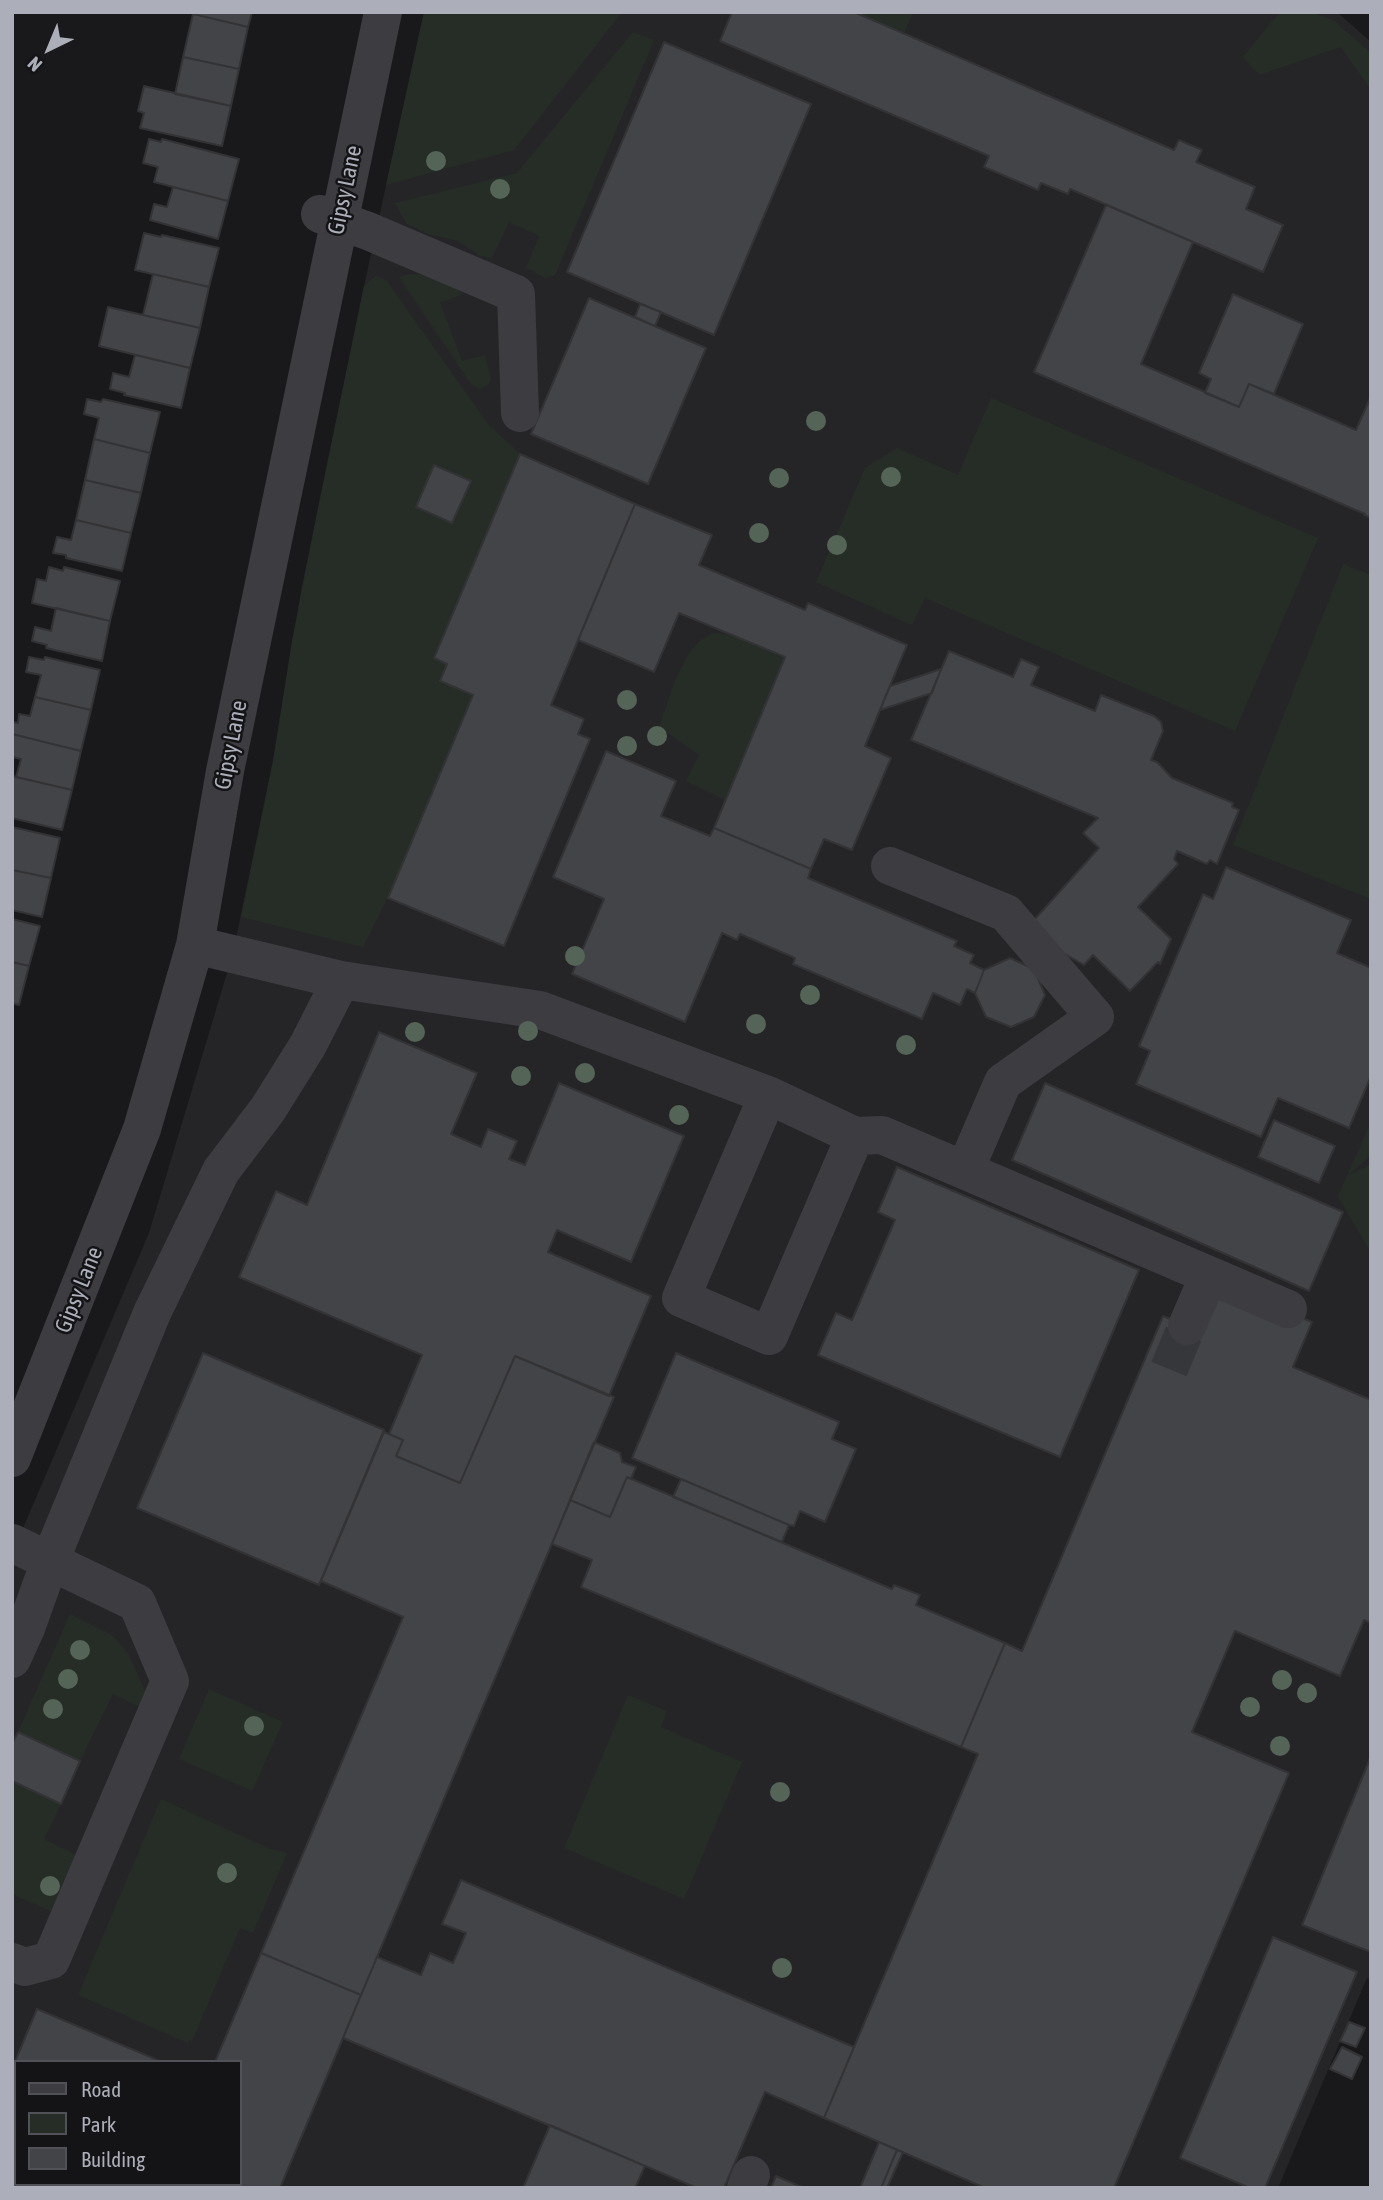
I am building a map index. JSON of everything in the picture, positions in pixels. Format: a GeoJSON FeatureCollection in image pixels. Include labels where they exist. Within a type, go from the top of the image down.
{"type":"FeatureCollection","features":[{"type":"Feature","properties":{"kind":"street","name":"Gipsy Lane"},"geometry":{"type":"LineString","coordinates":[[12,1458],[142,1129],[195,945],[329,218],[383,12]]}},
{"type":"Feature","properties":{"kind":"street"},"geometry":{"type":"LineString","coordinates":[[329,218],[368,231],[516,294],[520,413]]}},
{"type":"Feature","properties":{"kind":"street"},"geometry":{"type":"LineString","coordinates":[[890,866],[1006,913],[1095,1017],[1003,1082],[965,1170]]}},
{"type":"Feature","properties":{"kind":"street"},"geometry":{"type":"LineString","coordinates":[[195,945],[341,980],[540,1010],[768,1095],[855,1136],[882,1135],[1288,1309]]}},
{"type":"Feature","properties":{"kind":"street"},"geometry":{"type":"LineString","coordinates":[[12,1659],[152,1314],[221,1171],[268,1109],[308,1045],[341,980]]}},
{"type":"Feature","properties":{"kind":"street"},"geometry":{"type":"LineString","coordinates":[[768,1095],[681,1298],[769,1336],[855,1136]]}},
{"type":"Feature","properties":{"kind":"street"},"geometry":{"type":"LineString","coordinates":[[1187,1326],[1209,1275]]}},
{"type":"Feature","properties":{"kind":"street"},"geometry":{"type":"LineString","coordinates":[[12,1543],[137,1603],[170,1681],[51,1961],[25,1967],[12,1962]]}},
{"type":"Feature","properties":{"kind":"shaded area"},"geometry":{"type":"Polygon","coordinates":[[[424,12],[1337,12],[1371,42],[1371,1979],[1367,1978],[1278,2188],[12,2188],[12,1554],[149,1233],[233,953],[273,761],[301,591],[424,12]]]}},
{"type":"Feature","properties":{"kind":"green space"},"geometry":{"type":"Polygon","coordinates":[[[424,12],[622,12],[514,150],[386,185],[424,12]]]}},
{"type":"Feature","properties":{"kind":"green space"},"geometry":{"type":"Polygon","coordinates":[[[854,12],[913,12],[904,34],[854,12]]]}},
{"type":"Feature","properties":{"kind":"green space"},"geometry":{"type":"Polygon","coordinates":[[[1280,12],[1311,12],[1333,20],[1371,53],[1371,90],[1341,47],[1259,75],[1243,57],[1280,12]]]}},
{"type":"Feature","properties":{"kind":"green space"},"geometry":{"type":"Polygon","coordinates":[[[633,32],[654,40],[555,275],[545,278],[526,268],[539,236],[509,222],[492,258],[480,256],[458,241],[428,234],[407,224],[395,203],[517,173],[633,32]]]}},
{"type":"Feature","properties":{"kind":"green space"},"geometry":{"type":"Polygon","coordinates":[[[411,274],[439,280],[464,294],[440,303],[462,361],[485,355],[491,379],[488,385],[480,389],[471,384],[399,277],[411,274]]]}},
{"type":"Feature","properties":{"kind":"green space"},"geometry":{"type":"Polygon","coordinates":[[[376,276],[386,280],[488,424],[520,454],[435,658],[447,664],[440,681],[473,695],[388,897],[363,947],[241,917],[273,761],[292,641],[364,286],[376,276]]]}},
{"type":"Feature","properties":{"kind":"green space"},"geometry":{"type":"Polygon","coordinates":[[[991,398],[1318,538],[1235,731],[925,598],[912,625],[816,582],[865,468],[897,448],[958,475],[991,398]]]}},
{"type":"Feature","properties":{"kind":"green space"},"geometry":{"type":"Polygon","coordinates":[[[1343,564],[1371,575],[1371,899],[1233,845],[1343,564]]]}},
{"type":"Feature","properties":{"kind":"green space"},"geometry":{"type":"Polygon","coordinates":[[[714,633],[732,635],[785,657],[725,800],[686,781],[699,755],[659,727],[685,659],[703,639],[714,633]]]}},
{"type":"Feature","properties":{"kind":"green space"},"geometry":{"type":"Polygon","coordinates":[[[1371,1122],[1371,1155],[1349,1175],[1371,1164],[1371,1253],[1338,1196],[1371,1122]]]}},
{"type":"Feature","properties":{"kind":"green space"},"geometry":{"type":"Polygon","coordinates":[[[70,1614],[112,1635],[128,1653],[156,1715],[113,1694],[80,1761],[18,1732],[70,1614]]]}},
{"type":"Feature","properties":{"kind":"green space"},"geometry":{"type":"Polygon","coordinates":[[[209,1689],[283,1722],[252,1791],[179,1759],[209,1689]]]}},
{"type":"Feature","properties":{"kind":"green space"},"geometry":{"type":"Polygon","coordinates":[[[628,1695],[667,1711],[661,1727],[742,1762],[684,1899],[564,1848],[628,1695]]]}},
{"type":"Feature","properties":{"kind":"green space"},"geometry":{"type":"Polygon","coordinates":[[[12,1781],[61,1804],[44,1839],[93,1863],[69,1919],[12,1894],[12,1781]]]}},
{"type":"Feature","properties":{"kind":"green space"},"geometry":{"type":"Polygon","coordinates":[[[161,1799],[268,1848],[287,1853],[253,1933],[240,1928],[192,2041],[188,2043],[78,1995],[161,1799]]]}},
{"type":"Feature","properties":{"kind":"building"},"geometry":{"type":"Polygon","coordinates":[[[193,12],[252,12],[248,27],[193,12]]]}},
{"type":"Feature","properties":{"kind":"building"},"geometry":{"type":"Polygon","coordinates":[[[732,12],[854,12],[1174,150],[1179,140],[1202,150],[1196,162],[1255,187],[1246,209],[1283,225],[1263,272],[1070,189],[1068,194],[1041,183],[1038,190],[984,167],[989,156],[720,41],[732,12]]]}},
{"type":"Feature","properties":{"kind":"building"},"geometry":{"type":"Polygon","coordinates":[[[193,14],[248,27],[239,69],[183,57],[193,14]]]}},
{"type":"Feature","properties":{"kind":"building"},"geometry":{"type":"Polygon","coordinates":[[[664,42],[811,104],[714,335],[567,272],[664,42]]]}},
{"type":"Feature","properties":{"kind":"building"},"geometry":{"type":"Polygon","coordinates":[[[183,57],[239,69],[231,106],[175,94],[183,57]]]}},
{"type":"Feature","properties":{"kind":"building"},"geometry":{"type":"Polygon","coordinates":[[[144,86],[231,106],[222,146],[140,128],[144,113],[138,111],[144,86]]]}},
{"type":"Feature","properties":{"kind":"building"},"geometry":{"type":"Polygon","coordinates":[[[149,139],[161,142],[162,139],[239,159],[228,201],[154,182],[158,167],[143,163],[149,139]]]}},
{"type":"Feature","properties":{"kind":"building"},"geometry":{"type":"Polygon","coordinates":[[[173,187],[228,201],[218,239],[150,220],[154,204],[167,207],[173,187]]]}},
{"type":"Feature","properties":{"kind":"building"},"geometry":{"type":"Polygon","coordinates":[[[1106,205],[1193,242],[1141,364],[1239,407],[1249,384],[1356,430],[1371,396],[1371,518],[1034,372],[1106,205]]]}},
{"type":"Feature","properties":{"kind":"building"},"geometry":{"type":"Polygon","coordinates":[[[144,233],[219,248],[209,287],[135,270],[144,233]]]}},
{"type":"Feature","properties":{"kind":"building"},"geometry":{"type":"Polygon","coordinates":[[[153,274],[209,287],[200,328],[143,315],[153,274]]]}},
{"type":"Feature","properties":{"kind":"building"},"geometry":{"type":"Polygon","coordinates":[[[1233,294],[1303,324],[1274,394],[1249,384],[1239,407],[1205,393],[1211,379],[1199,373],[1233,294]]]}},
{"type":"Feature","properties":{"kind":"building"},"geometry":{"type":"Polygon","coordinates":[[[589,298],[706,348],[648,484],[531,434],[589,298]]]}},
{"type":"Feature","properties":{"kind":"building"},"geometry":{"type":"Polygon","coordinates":[[[640,304],[661,312],[655,326],[635,317],[640,304]]]}},
{"type":"Feature","properties":{"kind":"building"},"geometry":{"type":"Polygon","coordinates":[[[108,307],[200,328],[190,368],[99,346],[108,307]]]}},
{"type":"Feature","properties":{"kind":"building"},"geometry":{"type":"Polygon","coordinates":[[[135,355],[190,368],[181,408],[124,395],[125,393],[110,389],[113,373],[129,377],[135,355]]]}},
{"type":"Feature","properties":{"kind":"building"},"geometry":{"type":"Polygon","coordinates":[[[87,399],[101,402],[103,399],[160,412],[150,453],[94,439],[99,418],[84,414],[87,399]]]}},
{"type":"Feature","properties":{"kind":"building"},"geometry":{"type":"Polygon","coordinates":[[[94,439],[150,453],[141,493],[85,480],[94,439]]]}},
{"type":"Feature","properties":{"kind":"building"},"geometry":{"type":"Polygon","coordinates":[[[520,454],[635,504],[551,705],[584,719],[578,734],[590,739],[504,946],[388,898],[473,695],[440,681],[447,664],[434,658],[520,454]]]}},
{"type":"Feature","properties":{"kind":"building"},"geometry":{"type":"Polygon","coordinates":[[[434,465],[471,481],[452,523],[416,507],[434,465]]]}},
{"type":"Feature","properties":{"kind":"building"},"geometry":{"type":"Polygon","coordinates":[[[85,480],[141,493],[131,533],[76,520],[85,480]]]}},
{"type":"Feature","properties":{"kind":"building"},"geometry":{"type":"Polygon","coordinates":[[[635,504],[712,535],[699,565],[805,610],[808,603],[907,645],[865,746],[891,758],[852,850],[824,839],[811,869],[714,828],[785,657],[679,613],[654,672],[578,640],[635,504]]]}},
{"type":"Feature","properties":{"kind":"building"},"geometry":{"type":"Polygon","coordinates":[[[76,520],[131,533],[122,571],[53,553],[57,537],[71,540],[76,520]]]}},
{"type":"Feature","properties":{"kind":"building"},"geometry":{"type":"Polygon","coordinates":[[[49,567],[63,571],[64,567],[120,581],[110,621],[32,603],[37,579],[46,581],[49,567]]]}},
{"type":"Feature","properties":{"kind":"building"},"geometry":{"type":"Polygon","coordinates":[[[56,608],[110,621],[102,661],[46,648],[47,645],[32,641],[35,627],[51,631],[56,608]]]}},
{"type":"Feature","properties":{"kind":"building"},"geometry":{"type":"Polygon","coordinates":[[[949,651],[1013,677],[1021,659],[1039,667],[1031,685],[1095,711],[1101,695],[1154,716],[1161,722],[1163,731],[1151,760],[1157,762],[1172,778],[1233,803],[1232,807],[1239,810],[1217,864],[1210,860],[1207,864],[1177,851],[1174,859],[1178,864],[1138,907],[1171,939],[1160,964],[1158,962],[1130,991],[1093,955],[1084,965],[1063,953],[1034,920],[1099,848],[1083,833],[1098,818],[911,740],[949,651]]]}},
{"type":"Feature","properties":{"kind":"building"},"geometry":{"type":"Polygon","coordinates":[[[29,657],[44,660],[45,657],[100,670],[91,710],[35,697],[41,675],[26,672],[29,657]]]}},
{"type":"Feature","properties":{"kind":"building"},"geometry":{"type":"Polygon","coordinates":[[[941,669],[932,693],[880,710],[890,686],[941,669]]]}},
{"type":"Feature","properties":{"kind":"building"},"geometry":{"type":"Polygon","coordinates":[[[35,697],[91,710],[81,751],[12,734],[12,722],[18,723],[19,714],[30,716],[35,697]]]}},
{"type":"Feature","properties":{"kind":"building"},"geometry":{"type":"Polygon","coordinates":[[[12,734],[81,751],[72,790],[16,777],[21,759],[12,757],[12,734]]]}},
{"type":"Feature","properties":{"kind":"building"},"geometry":{"type":"Polygon","coordinates":[[[606,751],[676,781],[661,816],[710,836],[714,828],[811,869],[808,878],[957,941],[954,946],[974,955],[970,963],[984,970],[975,993],[967,989],[960,1005],[933,993],[922,1019],[793,964],[795,958],[740,934],[737,940],[722,933],[685,1022],[572,974],[604,899],[553,877],[606,751]]]}},
{"type":"Feature","properties":{"kind":"building"},"geometry":{"type":"Polygon","coordinates":[[[12,776],[72,790],[62,830],[12,818],[12,776]]]}},
{"type":"Feature","properties":{"kind":"building"},"geometry":{"type":"Polygon","coordinates":[[[12,827],[60,838],[51,878],[12,870],[12,827]]]}},
{"type":"Feature","properties":{"kind":"building"},"geometry":{"type":"Polygon","coordinates":[[[1226,867],[1351,920],[1337,953],[1371,968],[1371,1076],[1349,1128],[1278,1098],[1261,1137],[1136,1084],[1150,1051],[1139,1046],[1203,894],[1213,899],[1226,867]]]}},
{"type":"Feature","properties":{"kind":"building"},"geometry":{"type":"Polygon","coordinates":[[[12,870],[51,878],[42,917],[12,910],[12,870]]]}},
{"type":"Feature","properties":{"kind":"building"},"geometry":{"type":"Polygon","coordinates":[[[12,919],[40,926],[29,966],[12,962],[12,919]]]}},
{"type":"Feature","properties":{"kind":"building"},"geometry":{"type":"Polygon","coordinates":[[[1010,958],[1034,969],[1045,995],[1034,1017],[1011,1027],[986,1017],[975,993],[984,970],[1010,958]]]}},
{"type":"Feature","properties":{"kind":"building"},"geometry":{"type":"Polygon","coordinates":[[[12,962],[29,966],[19,1005],[12,1003],[12,962]]]}},
{"type":"Feature","properties":{"kind":"building"},"geometry":{"type":"Polygon","coordinates":[[[379,1032],[477,1073],[451,1134],[481,1147],[488,1129],[517,1141],[509,1159],[525,1165],[559,1083],[684,1136],[631,1262],[557,1230],[548,1252],[651,1296],[609,1396],[515,1356],[460,1483],[396,1456],[403,1440],[389,1434],[422,1355],[239,1277],[276,1191],[307,1205],[379,1032]]]}},
{"type":"Feature","properties":{"kind":"building"},"geometry":{"type":"Polygon","coordinates":[[[1045,1083],[1343,1212],[1309,1291],[1012,1160],[1045,1083]]]}},
{"type":"Feature","properties":{"kind":"building"},"geometry":{"type":"Polygon","coordinates":[[[1274,1120],[1335,1146],[1319,1183],[1258,1157],[1274,1120]]]}},
{"type":"Feature","properties":{"kind":"building"},"geometry":{"type":"Polygon","coordinates":[[[897,1167],[1139,1270],[1060,1457],[818,1355],[836,1313],[852,1320],[895,1220],[878,1212],[897,1167]]]}},
{"type":"Feature","properties":{"kind":"building"},"geometry":{"type":"Polygon","coordinates":[[[1217,1283],[1312,1322],[1293,1367],[1371,1400],[1371,1623],[1364,1620],[1340,1676],[1235,1631],[1192,1732],[1289,1773],[1114,2188],[985,2188],[824,2118],[978,1754],[961,1747],[1005,1643],[1022,1651],[1163,1316],[1187,1326],[1217,1283]]]}},
{"type":"Feature","properties":{"kind":"building"},"geometry":{"type":"Polygon","coordinates":[[[203,1353],[384,1430],[319,1585],[137,1508],[203,1353]]]}},
{"type":"Feature","properties":{"kind":"building"},"geometry":{"type":"Polygon","coordinates":[[[676,1353],[839,1422],[832,1439],[856,1449],[825,1522],[800,1511],[794,1526],[789,1525],[632,1458],[676,1353]]]}},
{"type":"Feature","properties":{"kind":"building"},"geometry":{"type":"Polygon","coordinates":[[[515,1356],[614,1397],[361,1995],[261,1953],[403,1617],[321,1581],[384,1432],[403,1440],[396,1456],[460,1483],[515,1356]]]}},
{"type":"Feature","properties":{"kind":"building"},"geometry":{"type":"Polygon","coordinates":[[[594,1442],[620,1453],[622,1462],[636,1467],[631,1479],[627,1477],[610,1517],[570,1500],[594,1442]]]}},
{"type":"Feature","properties":{"kind":"building"},"geometry":{"type":"Polygon","coordinates":[[[627,1477],[892,1589],[894,1585],[920,1595],[916,1605],[1005,1643],[961,1747],[581,1587],[592,1560],[552,1544],[570,1500],[610,1517],[627,1477]]]}},
{"type":"Feature","properties":{"kind":"building"},"geometry":{"type":"Polygon","coordinates":[[[681,1479],[789,1525],[782,1542],[673,1497],[681,1479]]]}},
{"type":"Feature","properties":{"kind":"building"},"geometry":{"type":"Polygon","coordinates":[[[18,1732],[80,1761],[61,1804],[12,1781],[12,1744],[18,1732]]]}},
{"type":"Feature","properties":{"kind":"building"},"geometry":{"type":"Polygon","coordinates":[[[1371,1756],[1371,1952],[1302,1925],[1371,1756]]]}},
{"type":"Feature","properties":{"kind":"building"},"geometry":{"type":"Polygon","coordinates":[[[461,1880],[854,2047],[824,2118],[765,2092],[724,2188],[697,2188],[343,2038],[377,1957],[421,1975],[430,1953],[453,1963],[466,1933],[442,1924],[461,1880]]]}},
{"type":"Feature","properties":{"kind":"building"},"geometry":{"type":"Polygon","coordinates":[[[1273,1937],[1357,1972],[1265,2188],[1250,2188],[1180,2158],[1273,1937]]]}},
{"type":"Feature","properties":{"kind":"building"},"geometry":{"type":"Polygon","coordinates":[[[261,1953],[361,1995],[280,2188],[14,2186],[242,2186],[242,2060],[216,2060],[261,1953]]]}},
{"type":"Feature","properties":{"kind":"building"},"geometry":{"type":"Polygon","coordinates":[[[37,2009],[157,2060],[16,2060],[37,2009]]]}},
{"type":"Feature","properties":{"kind":"building"},"geometry":{"type":"Polygon","coordinates":[[[1349,2022],[1365,2028],[1356,2047],[1340,2041],[1349,2022]]]}},
{"type":"Feature","properties":{"kind":"building"},"geometry":{"type":"Polygon","coordinates":[[[1342,2047],[1362,2057],[1352,2079],[1330,2069],[1342,2047]]]}},
{"type":"Feature","properties":{"kind":"building"},"geometry":{"type":"Polygon","coordinates":[[[14,2064],[14,2186],[12,2185],[14,2064]]]}},
{"type":"Feature","properties":{"kind":"building"},"geometry":{"type":"Polygon","coordinates":[[[550,2125],[645,2166],[635,2188],[523,2188],[550,2125]]]}},
{"type":"Feature","properties":{"kind":"building"},"geometry":{"type":"Polygon","coordinates":[[[879,2142],[897,2150],[881,2188],[860,2188],[879,2142]]]}},
{"type":"Feature","properties":{"kind":"building"},"geometry":{"type":"Polygon","coordinates":[[[897,2150],[903,2152],[887,2188],[881,2188],[897,2150]]]}},
{"type":"Feature","properties":{"kind":"building"},"geometry":{"type":"Polygon","coordinates":[[[776,2176],[804,2188],[771,2188],[776,2176]]]}},
{"type":"Feature","properties":{"kind":"tunnel"},"geometry":{"type":"LineString","coordinates":[[1169,1369],[1187,1326]]}}]}
